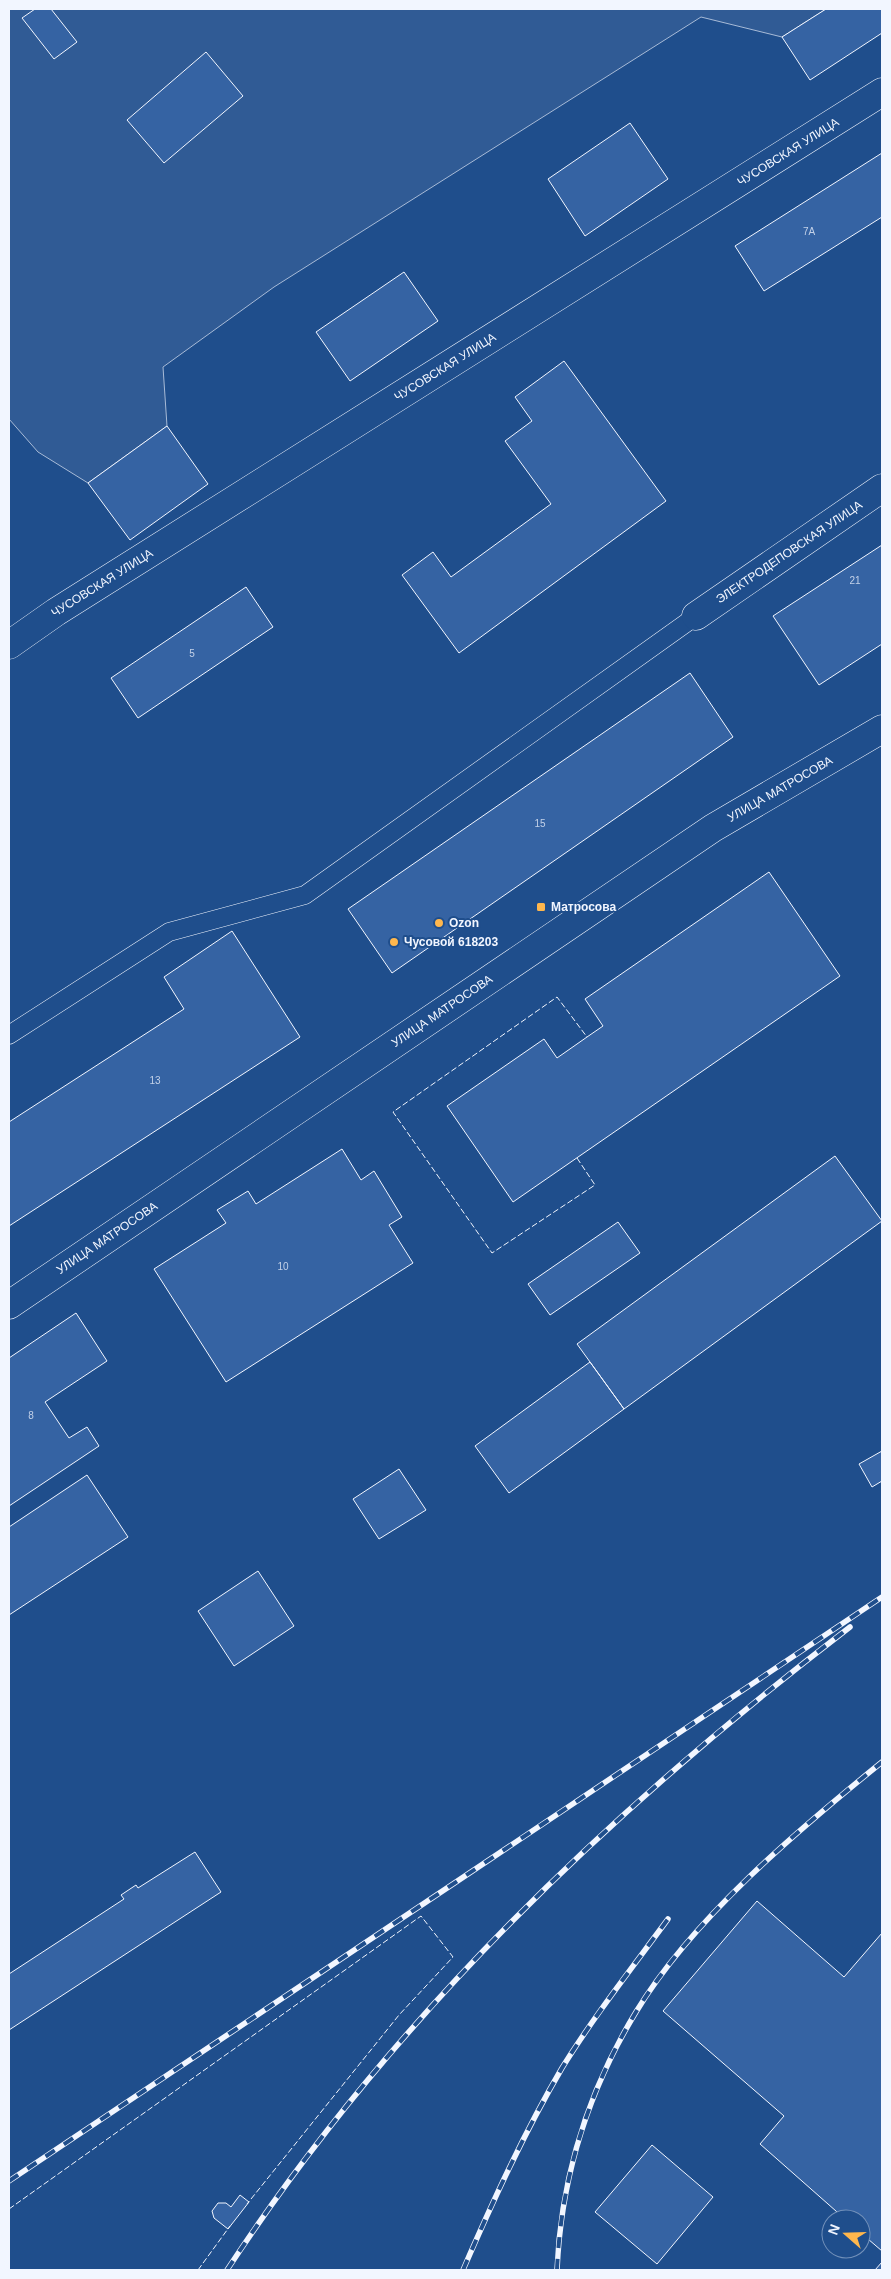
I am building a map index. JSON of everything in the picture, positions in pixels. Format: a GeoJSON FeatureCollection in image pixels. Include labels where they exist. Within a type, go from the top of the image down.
{"type":"FeatureCollection","features":[{"type":"Feature","properties":{"kind":"street","name":"ЧУСОВСКАЯ УЛИЦА"},"geometry":{"type":"LineString","coordinates":[[9,645],[89,591],[882,92]]}},
{"type":"Feature","properties":{"kind":"street","name":"ЭЛЕКТРОДЕПОВСКАЯ УЛИЦА"},"geometry":{"type":"LineString","coordinates":[[696,616],[882,488]]}},
{"type":"Feature","properties":{"kind":"street","name":"УЛИЦА МАТРОСОВА"},"geometry":{"type":"LineString","coordinates":[[9,1305],[713,828],[882,729]]}},
{"type":"Feature","properties":{"kind":"lane"},"geometry":{"type":"LineString","coordinates":[[9,1035],[169,932],[304,895],[696,616]]}},
{"type":"Feature","properties":{"kind":"shaded area"},"geometry":{"type":"Polygon","coordinates":[[[9,9],[826,9],[782,37],[701,17],[274,287],[163,367],[167,426],[88,483],[38,452],[9,419],[9,9]]]}},
{"type":"Feature","properties":{"kind":"building"},"geometry":{"type":"Polygon","coordinates":[[[35,9],[51,9],[77,42],[54,59],[22,18],[35,9]]]}},
{"type":"Feature","properties":{"kind":"building"},"geometry":{"type":"Polygon","coordinates":[[[826,9],[882,9],[882,33],[810,80],[782,37],[826,9]]]}},
{"type":"Feature","properties":{"kind":"building"},"geometry":{"type":"Polygon","coordinates":[[[206,52],[243,96],[164,163],[127,120],[206,52]]]}},
{"type":"Feature","properties":{"kind":"building"},"geometry":{"type":"Polygon","coordinates":[[[630,123],[668,179],[585,236],[548,179],[630,123]]]}},
{"type":"Feature","properties":{"kind":"building"},"geometry":{"type":"Polygon","coordinates":[[[882,153],[882,217],[764,291],[735,246],[882,153]]]}},
{"type":"Feature","properties":{"kind":"building"},"geometry":{"type":"Polygon","coordinates":[[[404,272],[438,321],[350,381],[316,332],[404,272]]]}},
{"type":"Feature","properties":{"kind":"building"},"geometry":{"type":"Polygon","coordinates":[[[564,361],[666,501],[459,653],[402,575],[433,552],[451,577],[551,504],[505,441],[532,421],[515,397],[564,361]]]}},
{"type":"Feature","properties":{"kind":"building"},"geometry":{"type":"Polygon","coordinates":[[[167,426],[208,484],[130,540],[88,483],[167,426]]]}},
{"type":"Feature","properties":{"kind":"building"},"geometry":{"type":"Polygon","coordinates":[[[882,545],[882,644],[819,685],[773,616],[882,545]]]}},
{"type":"Feature","properties":{"kind":"building"},"geometry":{"type":"Polygon","coordinates":[[[246,587],[273,627],[138,718],[111,678],[246,587]]]}},
{"type":"Feature","properties":{"kind":"building"},"geometry":{"type":"Polygon","coordinates":[[[690,673],[733,737],[392,973],[348,909],[690,673]]]}},
{"type":"Feature","properties":{"kind":"building"},"geometry":{"type":"Polygon","coordinates":[[[769,872],[840,976],[513,1202],[447,1106],[544,1039],[557,1058],[603,1026],[585,999],[769,872]]]}},
{"type":"Feature","properties":{"kind":"building"},"geometry":{"type":"Polygon","coordinates":[[[232,931],[300,1037],[9,1226],[9,1122],[184,1009],[164,977],[232,931]]]}},
{"type":"Feature","properties":{"kind":"building"},"geometry":{"type":"Polygon","coordinates":[[[342,1149],[361,1180],[374,1171],[402,1217],[389,1225],[413,1263],[226,1382],[154,1269],[226,1223],[217,1210],[248,1191],[256,1204],[342,1149]]]}},
{"type":"Feature","properties":{"kind":"building"},"geometry":{"type":"Polygon","coordinates":[[[835,1156],[882,1221],[624,1409],[577,1344],[835,1156]]]}},
{"type":"Feature","properties":{"kind":"building"},"geometry":{"type":"Polygon","coordinates":[[[618,1222],[640,1253],[550,1315],[528,1284],[618,1222]]]}},
{"type":"Feature","properties":{"kind":"building"},"geometry":{"type":"Polygon","coordinates":[[[76,1313],[107,1361],[45,1402],[69,1438],[87,1427],[99,1446],[9,1506],[9,1358],[76,1313]]]}},
{"type":"Feature","properties":{"kind":"building"},"geometry":{"type":"Polygon","coordinates":[[[590,1362],[624,1409],[509,1493],[475,1446],[590,1362]]]}},
{"type":"Feature","properties":{"kind":"building"},"geometry":{"type":"Polygon","coordinates":[[[882,1451],[882,1481],[872,1487],[859,1464],[882,1451]]]}},
{"type":"Feature","properties":{"kind":"building"},"geometry":{"type":"Polygon","coordinates":[[[399,1469],[426,1510],[379,1539],[353,1499],[399,1469]]]}},
{"type":"Feature","properties":{"kind":"building"},"geometry":{"type":"Polygon","coordinates":[[[87,1475],[128,1537],[9,1615],[9,1527],[87,1475]]]}},
{"type":"Feature","properties":{"kind":"building"},"geometry":{"type":"Polygon","coordinates":[[[258,1571],[294,1626],[234,1666],[198,1611],[258,1571]]]}},
{"type":"Feature","properties":{"kind":"building"},"geometry":{"type":"Polygon","coordinates":[[[195,1852],[221,1892],[9,2030],[9,1974],[124,1899],[121,1895],[136,1885],[138,1888],[195,1852]]]}},
{"type":"Feature","properties":{"kind":"building"},"geometry":{"type":"Polygon","coordinates":[[[757,1901],[844,1977],[882,1933],[882,2251],[871,2242],[871,2209],[834,2209],[760,2144],[784,2116],[663,2011],[757,1901]]]}},
{"type":"Feature","properties":{"kind":"building"},"geometry":{"type":"Polygon","coordinates":[[[652,2145],[713,2197],[657,2264],[595,2212],[652,2145]]]}},
{"type":"Feature","properties":{"kind":"building"},"geometry":{"type":"Polygon","coordinates":[[[240,2195],[249,2202],[228,2229],[214,2218],[212,2211],[218,2203],[226,2203],[231,2207],[240,2195]]]}},
{"type":"Feature","properties":{"kind":"building"},"geometry":{"type":"Polygon","coordinates":[[[882,2262],[882,2270],[875,2270],[882,2262]]]}},
{"type":"Feature","properties":{"kind":"railway"},"geometry":{"type":"LineString","coordinates":[[9,2181],[882,1597]]}},
{"type":"Feature","properties":{"kind":"railway"},"geometry":{"type":"LineString","coordinates":[[227,2270],[291,2177],[360,2089],[434,2004],[511,1922],[592,1844],[675,1769],[850,1627]]}},
{"type":"Feature","properties":{"kind":"railway"},"geometry":{"type":"LineString","coordinates":[[557,2270],[564,2202],[580,2136],[604,2073],[636,2012],[659,1977],[716,1910],[782,1846],[882,1762]]}},
{"type":"Feature","properties":{"kind":"railway"},"geometry":{"type":"LineString","coordinates":[[463,2270],[509,2168],[562,2068],[600,2011],[668,1919]]}},
{"type":"Feature","properties":{"kind":"fence"},"geometry":{"type":"LineString","coordinates":[[577,1158],[595,1185],[492,1253],[393,1112],[557,997],[587,1037]]}},
{"type":"Feature","properties":{"kind":"fence"},"geometry":{"type":"LineString","coordinates":[[9,2209],[421,1916],[453,1957],[399,2015],[247,2204]]}},
{"type":"Feature","properties":{"kind":"fence"},"geometry":{"type":"LineString","coordinates":[[198,2270],[230,2226]]}},
{"type":"Feature","properties":{"kind":"place","name":"Матросова"},"geometry":{"type":"Point","coordinates":[541,907]}},
{"type":"Feature","properties":{"kind":"place","name":"Ozon"},"geometry":{"type":"Point","coordinates":[439,923]}},
{"type":"Feature","properties":{"kind":"place","name":"Чусовой 618203"},"geometry":{"type":"Point","coordinates":[394,942]}}]}
